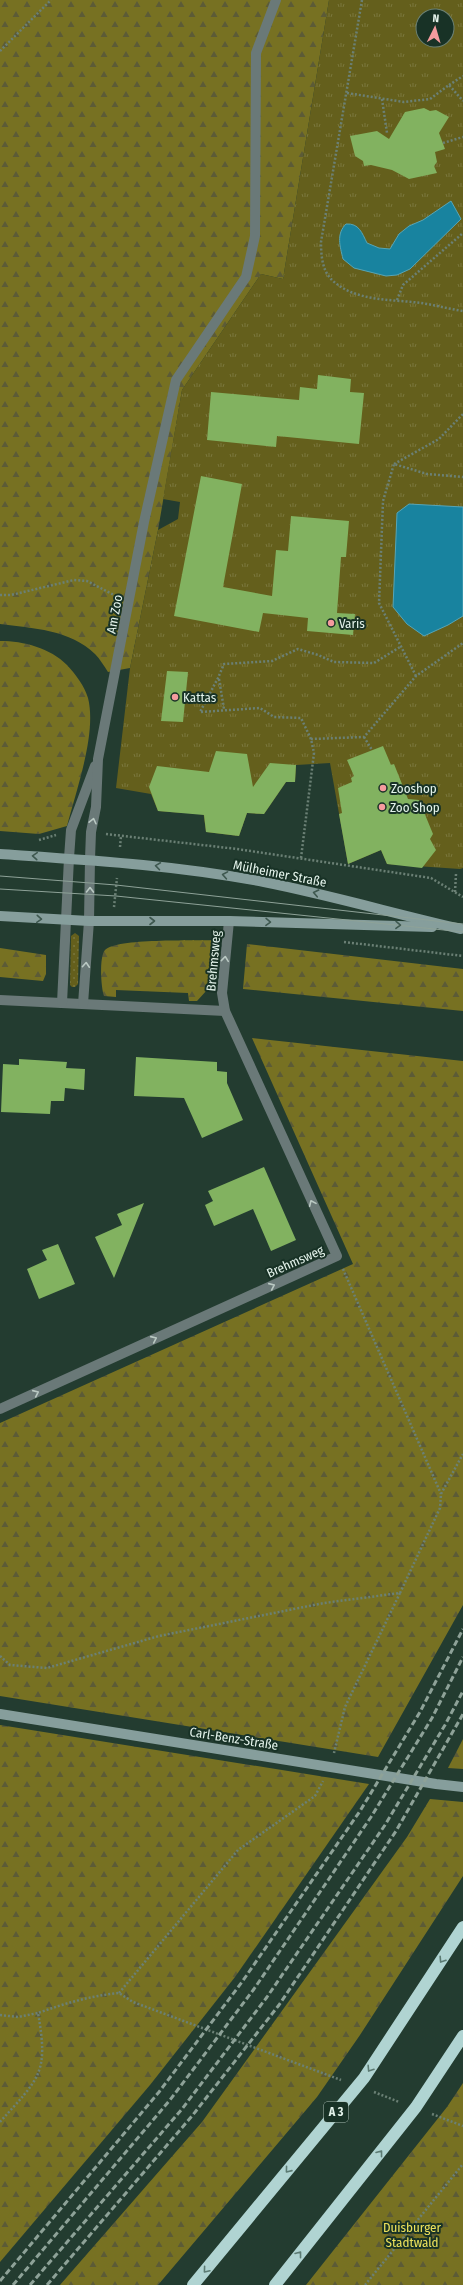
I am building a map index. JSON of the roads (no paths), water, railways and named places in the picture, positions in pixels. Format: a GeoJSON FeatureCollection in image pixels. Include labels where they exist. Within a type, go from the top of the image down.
{"type":"FeatureCollection","features":[{"type":"Feature","properties":{"kind":"highway","name":"A 3"},"geometry":{"type":"LineString","coordinates":[[193,2285],[364,2078],[463,1927]]}},
{"type":"Feature","properties":{"kind":"highway"},"geometry":{"type":"LineString","coordinates":[[274,2285],[416,2107],[463,2036]]}},
{"type":"Feature","properties":{"kind":"main road","name":"Mülheimer Straße"},"geometry":{"type":"LineString","coordinates":[[0,854],[143,864],[264,882],[354,901],[462,929]]}},
{"type":"Feature","properties":{"kind":"main road","name":"Mülheimer Straße"},"geometry":{"type":"LineString","coordinates":[[0,916],[89,921],[229,921],[462,929]]}},
{"type":"Feature","properties":{"kind":"main road","name":"Carl-Benz-Straße"},"geometry":{"type":"LineString","coordinates":[[0,1714],[436,1784],[463,1787]]}},
{"type":"Feature","properties":{"kind":"street","name":"Am Zoo"},"geometry":{"type":"LineString","coordinates":[[69,858],[71,830],[98,758],[154,474],[176,380],[246,277],[255,236],[256,54],[276,0]]}},
{"type":"Feature","properties":{"kind":"street","name":"Am Zoo"},"geometry":{"type":"LineString","coordinates":[[90,860],[91,832],[96,807],[98,758]]}},
{"type":"Feature","properties":{"kind":"street"},"geometry":{"type":"LineString","coordinates":[[62,1003],[69,858]]}},
{"type":"Feature","properties":{"kind":"street"},"geometry":{"type":"LineString","coordinates":[[83,1004],[89,921],[90,860]]}},
{"type":"Feature","properties":{"kind":"street","name":"Brehmsweg"},"geometry":{"type":"LineString","coordinates":[[0,1409],[337,1256],[225,1011],[222,993],[229,921]]}},
{"type":"Feature","properties":{"kind":"street"},"geometry":{"type":"LineString","coordinates":[[0,1000],[225,1011]]}},
{"type":"Feature","properties":{"kind":"water"},"geometry":{"type":"Polygon","coordinates":[[[451,201],[461,219],[410,269],[397,275],[386,276],[354,268],[343,259],[340,236],[346,224],[354,225],[360,229],[367,243],[379,248],[390,249],[399,234],[409,226],[423,220],[451,201]]]}},
{"type":"Feature","properties":{"kind":"water"},"geometry":{"type":"Polygon","coordinates":[[[409,504],[463,507],[463,616],[424,636],[407,624],[393,607],[397,513],[409,504]]]}},
{"type":"Feature","properties":{"kind":"tram line"},"geometry":{"type":"LineString","coordinates":[[0,876],[116,885],[463,924]]}},
{"type":"Feature","properties":{"kind":"tram line"},"geometry":{"type":"LineString","coordinates":[[0,889],[116,896],[463,932]]}},
{"type":"Feature","properties":{"kind":"railway"},"geometry":{"type":"LineString","coordinates":[[0,2281],[159,2092],[242,1982],[360,1811],[420,1712],[463,1629]]}},
{"type":"Feature","properties":{"kind":"railway"},"geometry":{"type":"LineString","coordinates":[[13,2285],[170,2100],[254,1989],[371,1817],[432,1718],[463,1657]]}},
{"type":"Feature","properties":{"kind":"railway"},"geometry":{"type":"LineString","coordinates":[[30,2285],[182,2109],[267,1997],[385,1825],[445,1725],[463,1691]]}},
{"type":"Feature","properties":{"kind":"railway"},"geometry":{"type":"LineString","coordinates":[[47,2285],[192,2116],[279,2005],[396,1831],[463,1714]]}},
{"type":"Feature","properties":{"kind":"place","name":"Varis"},"geometry":{"type":"Point","coordinates":[331,623]}},
{"type":"Feature","properties":{"kind":"place","name":"Kattas"},"geometry":{"type":"Point","coordinates":[175,697]}},
{"type":"Feature","properties":{"kind":"place","name":"Zooshop"},"geometry":{"type":"Point","coordinates":[383,788]}},
{"type":"Feature","properties":{"kind":"place","name":"Zoo Shop"},"geometry":{"type":"Point","coordinates":[382,807]}},
{"type":"Feature","properties":{"kind":"park label","name":"Duisburger Stadtwald"},"geometry":{"type":"Point","coordinates":[412,2234]}}]}
